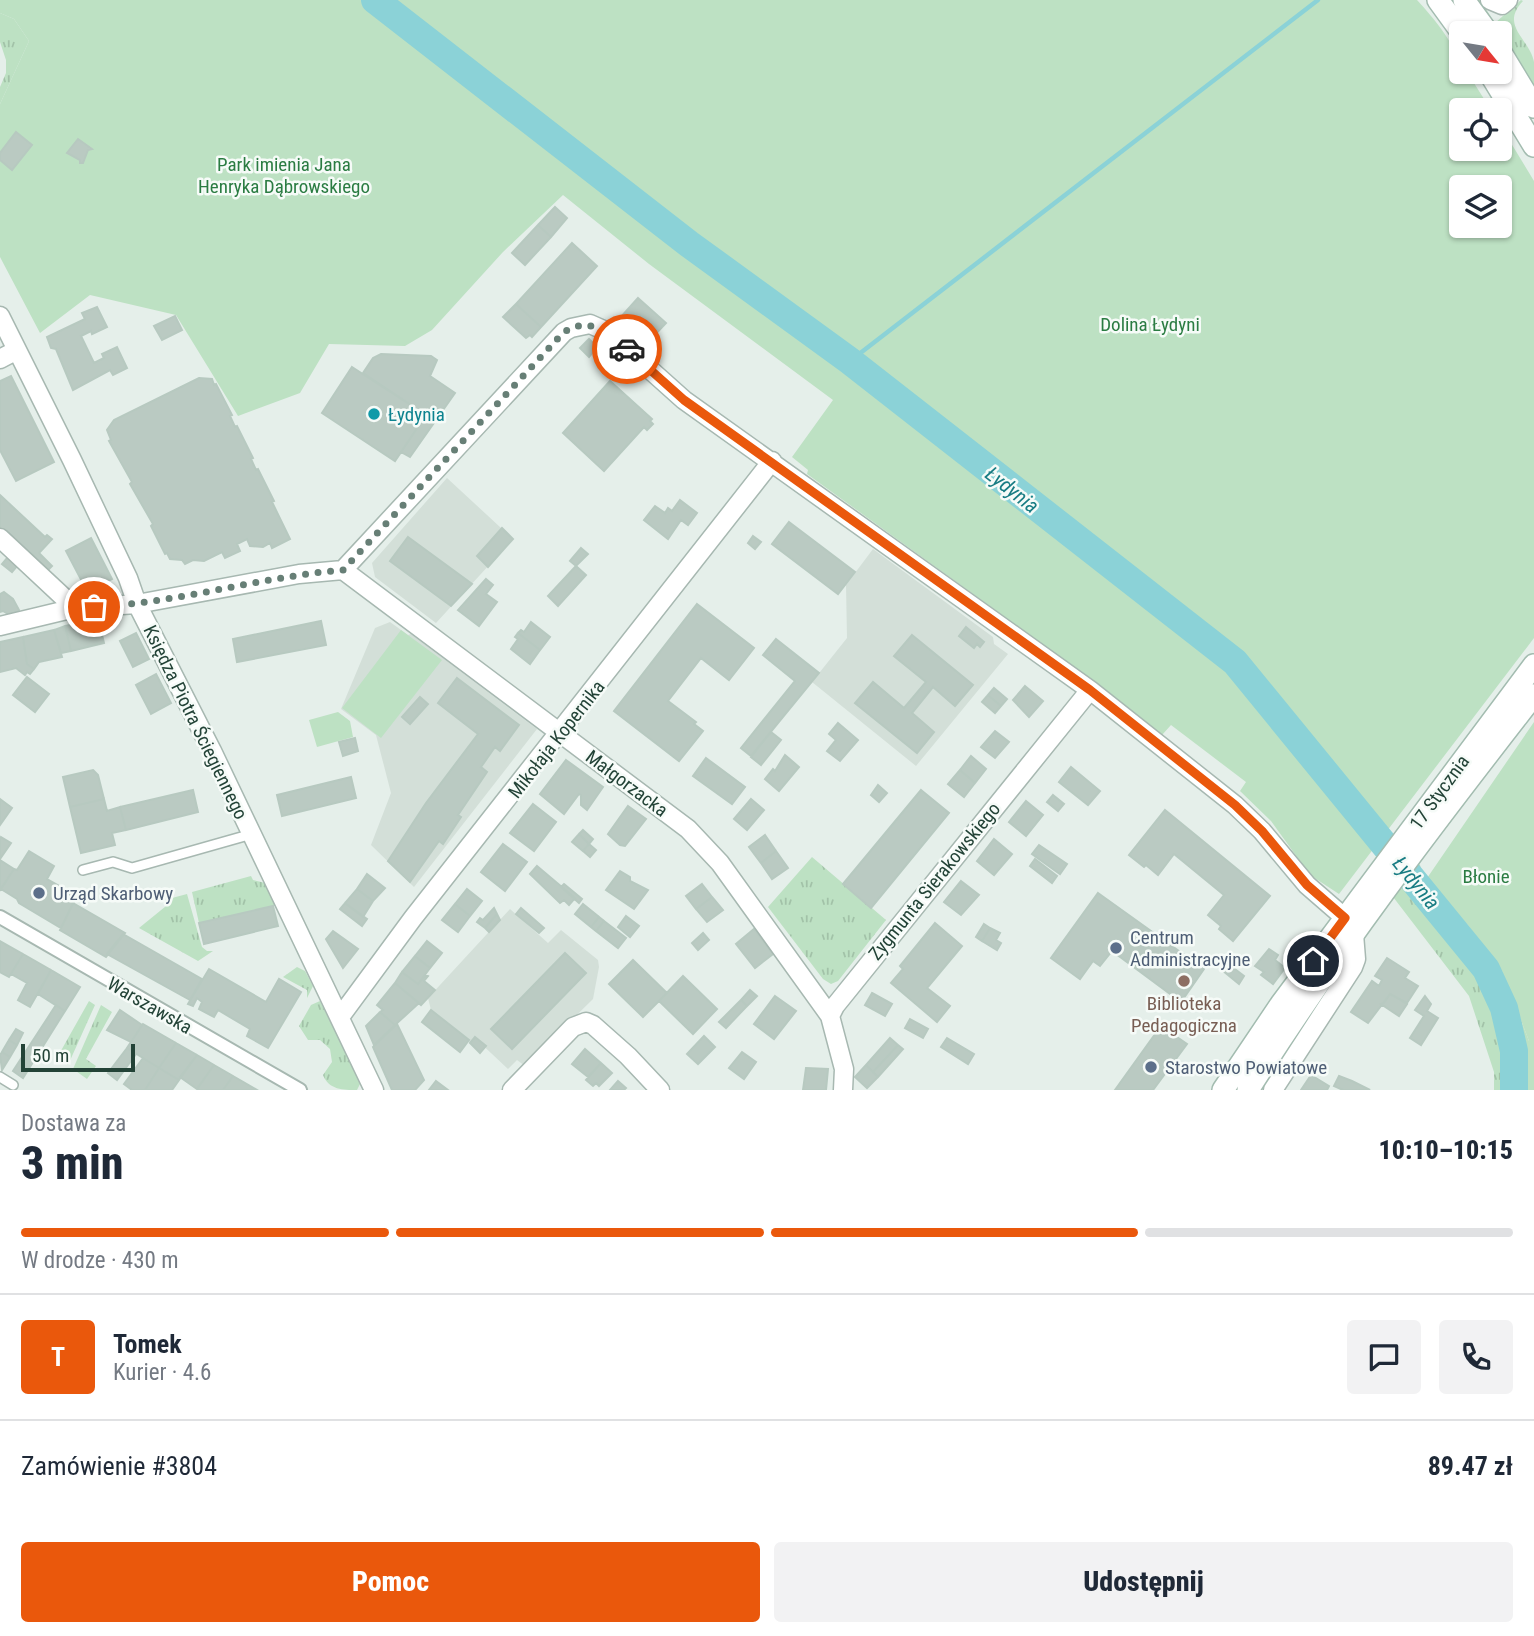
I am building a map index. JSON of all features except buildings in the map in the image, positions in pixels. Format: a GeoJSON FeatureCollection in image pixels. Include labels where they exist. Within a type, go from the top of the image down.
{"type":"FeatureCollection","features":[{"type":"Feature","properties":{"kind":"main road"},"geometry":{"type":"LineString","coordinates":[[1438,0],[1453,21]]}},
{"type":"Feature","properties":{"kind":"main road"},"geometry":{"type":"LineString","coordinates":[[1464,0],[1479,21]]}},
{"type":"Feature","properties":{"kind":"main road"},"geometry":{"type":"LineString","coordinates":[[1512,71],[1534,107]]}},
{"type":"Feature","properties":{"kind":"main road"},"geometry":{"type":"LineString","coordinates":[[1496,84],[1534,146]]}},
{"type":"Feature","properties":{"kind":"main road","name":"17 Stycznia"},"geometry":{"type":"LineString","coordinates":[[1248,1090],[1350,926],[1534,665]]}},
{"type":"Feature","properties":{"kind":"main road","name":"17 Stycznia"},"geometry":{"type":"LineString","coordinates":[[1418,832],[1534,695]]}},
{"type":"Feature","properties":{"kind":"main road","name":"17 Stycznia"},"geometry":{"type":"LineString","coordinates":[[1223,1090],[1277,1010],[1350,926]]}},
{"type":"Feature","properties":{"kind":"street","name":"Księdza Piotra Ściegiennego"},"geometry":{"type":"LineString","coordinates":[[0,316],[78,472],[128,578],[137,604],[252,834],[374,1090]]}},
{"type":"Feature","properties":{"kind":"street"},"geometry":{"type":"LineString","coordinates":[[0,626],[75,608],[137,604],[299,574],[343,570],[564,332],[590,324],[608,332],[684,400],[1090,690],[1235,805],[1262,831],[1307,885],[1350,926],[1356,959],[1353,967],[1273,1090]]}},
{"type":"Feature","properties":{"kind":"street"},"geometry":{"type":"LineString","coordinates":[[0,359],[17,350]]}},
{"type":"Feature","properties":{"kind":"street","name":"Mikołaja Kopernika"},"geometry":{"type":"LineString","coordinates":[[340,1017],[414,918],[772,461]]}},
{"type":"Feature","properties":{"kind":"street"},"geometry":{"type":"LineString","coordinates":[[0,538],[75,608]]}},
{"type":"Feature","properties":{"kind":"street","name":"Małgorzacka"},"geometry":{"type":"LineString","coordinates":[[343,570],[688,829],[720,863],[830,1016]]}},
{"type":"Feature","properties":{"kind":"street","name":"Zygmunta Sierakowskiego"},"geometry":{"type":"LineString","coordinates":[[830,1016],[853,981],[1090,690]]}},
{"type":"Feature","properties":{"kind":"street","name":"Warszawska"},"geometry":{"type":"LineString","coordinates":[[0,917],[300,1090]]}},
{"type":"Feature","properties":{"kind":"street"},"geometry":{"type":"LineString","coordinates":[[830,1016],[844,1069],[843,1090]]}},
{"type":"Feature","properties":{"kind":"street"},"geometry":{"type":"LineString","coordinates":[[512,1090],[573,1027],[586,1022],[628,1056],[660,1090]]}},
{"type":"Feature","properties":{"kind":"lane"},"geometry":{"type":"LineString","coordinates":[[83,870],[113,862],[132,868],[252,834]]}},
{"type":"Feature","properties":{"kind":"lane"},"geometry":{"type":"LineString","coordinates":[[0,1077],[13,1085]]}},
{"type":"Feature","properties":{"kind":"shaded area"},"geometry":{"type":"Polygon","coordinates":[[[447,478],[513,539],[436,623],[375,577],[372,563],[447,478]]]}},
{"type":"Feature","properties":{"kind":"shaded area"},"geometry":{"type":"Polygon","coordinates":[[[873,549],[993,637],[994,644],[1008,654],[916,766],[812,682],[847,638],[846,585],[873,549]]]}},
{"type":"Feature","properties":{"kind":"shaded area"},"geometry":{"type":"Polygon","coordinates":[[[390,622],[408,635],[411,634],[537,729],[414,887],[371,845],[391,793],[376,735],[341,709],[375,628],[390,622]]]}},
{"type":"Feature","properties":{"kind":"shaded area"},"geometry":{"type":"Polygon","coordinates":[[[510,909],[548,943],[561,930],[598,960],[599,967],[593,999],[525,1066],[517,1060],[508,1069],[475,1038],[470,1043],[431,1010],[428,998],[510,909]]]}},
{"type":"Feature","properties":{"kind":"green space","name":"Dolina Łydyni"},"geometry":{"type":"Polygon","coordinates":[[[0,0],[1417,0],[1449,41],[1449,84],[1475,84],[1483,98],[1449,98],[1449,161],[1512,161],[1512,145],[1534,181],[1534,638],[1339,894],[1310,875],[1271,821],[1240,791],[1246,782],[1171,725],[1162,735],[1096,683],[807,474],[808,470],[792,457],[833,400],[649,264],[563,195],[503,252],[432,330],[405,346],[329,344],[300,393],[238,416],[176,315],[90,295],[40,333],[0,257],[0,104],[29,41],[14,19],[0,13],[0,0]]]}},
{"type":"Feature","properties":{"kind":"green space"},"geometry":{"type":"Polygon","coordinates":[[[1474,0],[1480,0],[1494,21],[1491,21],[1474,0]]]}},
{"type":"Feature","properties":{"kind":"green space"},"geometry":{"type":"Polygon","coordinates":[[[1521,0],[1523,1],[1514,18],[1515,25],[1534,62],[1534,91],[1512,53],[1512,21],[1497,21],[1521,0]]]}},
{"type":"Feature","properties":{"kind":"green space"},"geometry":{"type":"Polygon","coordinates":[[[0,13],[14,19],[29,41],[0,104],[0,87],[6,73],[6,60],[0,42],[0,13]]]}},
{"type":"Feature","properties":{"kind":"green space"},"geometry":{"type":"Polygon","coordinates":[[[401,630],[442,660],[381,738],[342,708],[401,630]]]}},
{"type":"Feature","properties":{"kind":"green space"},"geometry":{"type":"Polygon","coordinates":[[[338,712],[350,721],[353,737],[317,747],[309,720],[338,712]]]}},
{"type":"Feature","properties":{"kind":"green space","name":"Błonie"},"geometry":{"type":"Polygon","coordinates":[[[1534,722],[1534,1090],[1529,1090],[1529,1041],[1502,971],[1467,924],[1442,905],[1423,884],[1534,722]]]}},
{"type":"Feature","properties":{"kind":"green space"},"geometry":{"type":"Polygon","coordinates":[[[1402,841],[1420,865],[1423,884],[1442,905],[1467,924],[1502,971],[1529,1041],[1529,1090],[1494,1090],[1494,1072],[1469,996],[1377,876],[1402,841]]]}},
{"type":"Feature","properties":{"kind":"green space"},"geometry":{"type":"Polygon","coordinates":[[[812,857],[886,920],[838,981],[831,984],[823,979],[768,907],[812,857]]]}},
{"type":"Feature","properties":{"kind":"green space"},"geometry":{"type":"Polygon","coordinates":[[[251,876],[253,880],[265,883],[276,905],[199,923],[192,892],[251,876]]]}},
{"type":"Feature","properties":{"kind":"green space"},"geometry":{"type":"Polygon","coordinates":[[[187,894],[202,947],[213,951],[198,961],[139,928],[171,902],[172,898],[187,894]]]}},
{"type":"Feature","properties":{"kind":"green space"},"geometry":{"type":"Polygon","coordinates":[[[297,967],[305,971],[313,986],[307,998],[307,990],[283,977],[297,967]]]}},
{"type":"Feature","properties":{"kind":"green space"},"geometry":{"type":"Polygon","coordinates":[[[89,1001],[95,1005],[68,1065],[58,1056],[89,1001]]]}},
{"type":"Feature","properties":{"kind":"green space"},"geometry":{"type":"Polygon","coordinates":[[[320,1001],[358,1077],[360,1084],[357,1090],[342,1089],[329,1084],[323,1075],[332,1062],[330,1049],[320,1040],[308,1040],[299,1026],[311,1005],[320,1001]]]}},
{"type":"Feature","properties":{"kind":"green space"},"geometry":{"type":"Polygon","coordinates":[[[101,1005],[112,1012],[86,1059],[96,1066],[87,1079],[73,1069],[101,1005]]]}},
{"type":"Feature","properties":{"kind":"waterway","name":"Łydynia"},"geometry":{"type":"LineString","coordinates":[[375,0],[689,244],[850,361],[1235,662],[1486,969],[1504,1008],[1514,1051],[1514,1090]]}},
{"type":"Feature","properties":{"kind":"waterway"},"geometry":{"type":"LineString","coordinates":[[850,361],[1318,0]]}},
{"type":"Feature","properties":{"kind":"way so far"},"geometry":{"type":"LineString","coordinates":[[94,607],[137,604],[299,574],[343,570],[564,332],[590,324],[608,332],[627,349]]}},
{"type":"Feature","properties":{"kind":"place","name":"Łydynia"},"geometry":{"type":"Point","coordinates":[374,414]}},
{"type":"Feature","properties":{"kind":"place","name":"Urząd Skarbowy"},"geometry":{"type":"Point","coordinates":[39,893]}},
{"type":"Feature","properties":{"kind":"place","name":"Centrum Administracyjne"},"geometry":{"type":"Point","coordinates":[1116,948]}},
{"type":"Feature","properties":{"kind":"place","name":"Biblioteka Pedagogiczna"},"geometry":{"type":"Point","coordinates":[1184,981]}},
{"type":"Feature","properties":{"kind":"place","name":"Starostwo Powiatowe"},"geometry":{"type":"Point","coordinates":[1151,1067]}},
{"type":"Feature","properties":{"kind":"route"},"geometry":{"type":"LineString","coordinates":[[627,349],[684,400],[1090,690],[1235,805],[1262,831],[1307,885],[1345,918],[1313,961]]}},
{"type":"Feature","properties":{"kind":"park label","name":"Park imienia Jana Henryka Dąbrowskiego"},"geometry":{"type":"Point","coordinates":[284,175]}}]}
